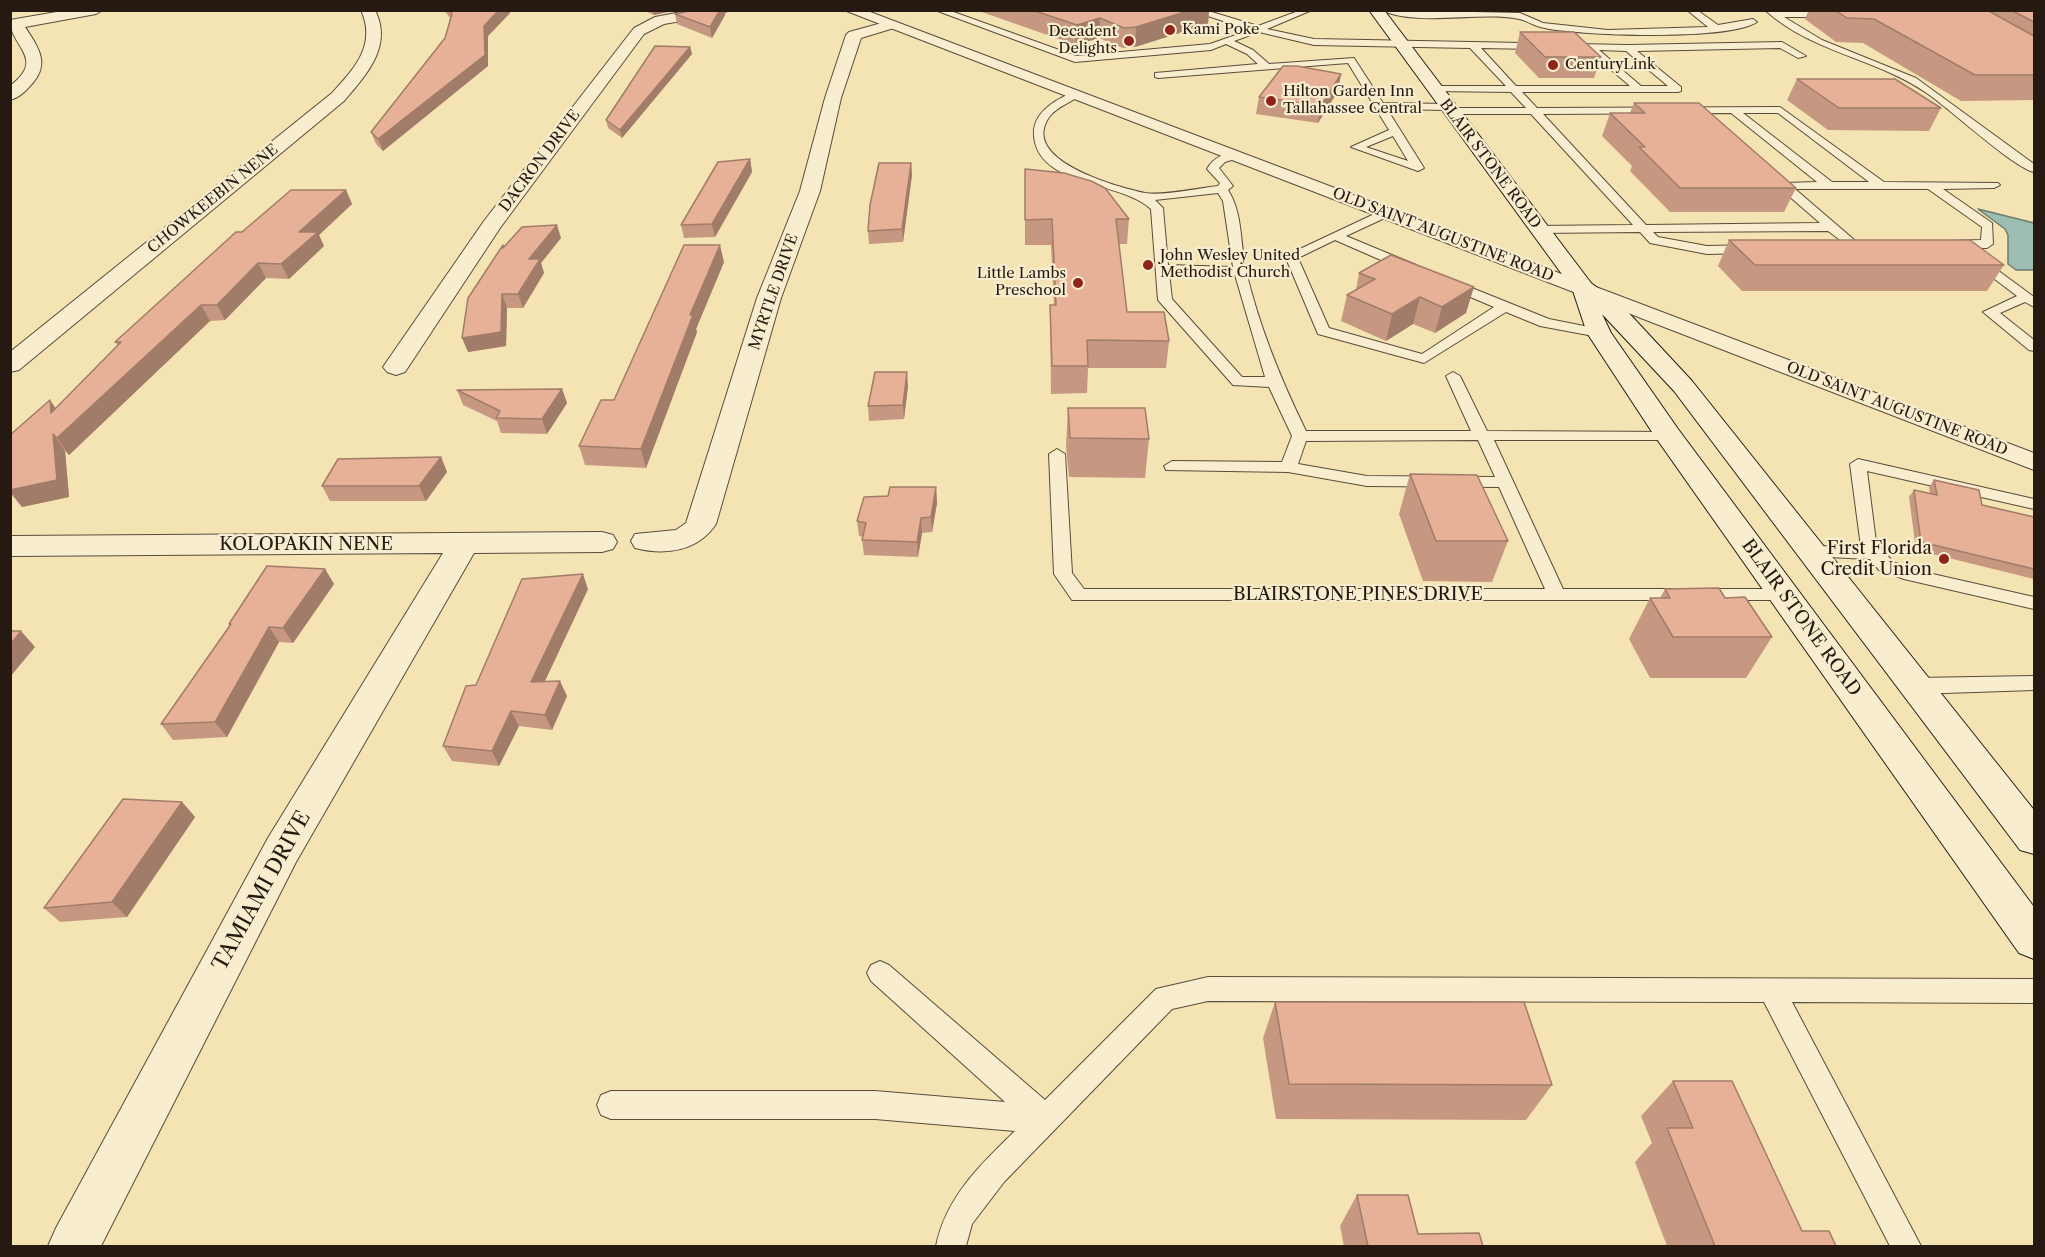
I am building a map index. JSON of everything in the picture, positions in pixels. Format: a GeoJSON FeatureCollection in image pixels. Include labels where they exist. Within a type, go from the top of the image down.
{"type":"FeatureCollection","features":[{"type":"Feature","properties":{"kind":"street"},"geometry":{"type":"LineString","coordinates":[[10,95],[34,75],[38,66],[35,54],[14,25],[96,10]]}},
{"type":"Feature","properties":{"kind":"street","name":"CHOWKEEBIN NENE"},"geometry":{"type":"LineString","coordinates":[[10,365],[338,97],[367,61],[374,48],[376,28],[368,10]]}},
{"type":"Feature","properties":{"kind":"street","name":"DACRON DRIVE"},"geometry":{"type":"LineString","coordinates":[[396,367],[491,225],[639,31],[660,20],[722,10]]}},
{"type":"Feature","properties":{"kind":"street","name":"OLD SAINT AUGUSTINE ROAD"},"geometry":{"type":"LineString","coordinates":[[850,10],[2034,462]]}},
{"type":"Feature","properties":{"kind":"street","name":"BLAIR STONE ROAD"},"geometry":{"type":"LineString","coordinates":[[1382,14],[1401,44],[1583,288],[1618,315],[1662,363],[2034,838]]}},
{"type":"Feature","properties":{"kind":"street","name":"MYRTLE DRIVE"},"geometry":{"type":"LineString","coordinates":[[646,541],[686,540],[697,533],[769,298],[810,191],[833,98],[854,35],[890,25]]}},
{"type":"Feature","properties":{"kind":"street","name":"BLAIR STONE ROAD"},"geometry":{"type":"LineString","coordinates":[[1583,288],[1588,311],[1599,333],[1668,435],[2034,940]]}},
{"type":"Feature","properties":{"kind":"street","name":"KOLOPAKIN NENE"},"geometry":{"type":"LineString","coordinates":[[10,546],[602,542]]}},
{"type":"Feature","properties":{"kind":"street","name":"TAMIAMI DRIVE"},"geometry":{"type":"LineString","coordinates":[[74,1246],[282,850],[464,544]]}},
{"type":"Feature","properties":{"kind":"street"},"geometry":{"type":"LineString","coordinates":[[1753,552],[1812,552]]}},
{"type":"Feature","properties":{"kind":"street"},"geometry":{"type":"LineString","coordinates":[[1784,595],[1845,595]]}},
{"type":"Feature","properties":{"kind":"lane"},"geometry":{"type":"LineString","coordinates":[[939,10],[1075,59],[1211,47],[1308,11],[1314,23]]}},
{"type":"Feature","properties":{"kind":"lane"},"geometry":{"type":"LineString","coordinates":[[1194,10],[1259,30],[1314,42],[1628,48],[1782,45],[1801,56],[1640,58]]}},
{"type":"Feature","properties":{"kind":"lane"},"geometry":{"type":"LineString","coordinates":[[1691,10],[1716,28]]}},
{"type":"Feature","properties":{"kind":"lane"},"geometry":{"type":"LineString","coordinates":[[1772,12],[1834,14],[1828,10]]}},
{"type":"Feature","properties":{"kind":"lane"},"geometry":{"type":"LineString","coordinates":[[1772,12],[1819,42],[1911,79],[1938,96],[1984,135],[2034,170]]}},
{"type":"Feature","properties":{"kind":"lane"},"geometry":{"type":"LineString","coordinates":[[1382,14],[1523,13],[1541,25],[1608,33],[1649,34],[1752,22],[1743,16]]}},
{"type":"Feature","properties":{"kind":"lane"},"geometry":{"type":"LineString","coordinates":[[1226,41],[1250,52],[1267,67],[1306,74]]}},
{"type":"Feature","properties":{"kind":"lane"},"geometry":{"type":"LineString","coordinates":[[1472,44],[1654,240],[1707,250],[1764,249]]}},
{"type":"Feature","properties":{"kind":"lane"},"geometry":{"type":"LineString","coordinates":[[1590,47],[1639,89]]}},
{"type":"Feature","properties":{"kind":"lane"},"geometry":{"type":"LineString","coordinates":[[1435,89],[1678,89],[1628,48]]}},
{"type":"Feature","properties":{"kind":"lane"},"geometry":{"type":"LineString","coordinates":[[1158,75],[1351,60],[1359,80],[1379,106],[1407,149],[1418,168],[1356,147],[1395,131]]}},
{"type":"Feature","properties":{"kind":"lane"},"geometry":{"type":"LineString","coordinates":[[1075,96],[1053,106],[1040,120],[1038,140],[1046,155],[1059,166],[1089,180],[1146,197],[1221,189],[1227,186],[1226,182],[1213,169],[1214,165],[1217,161],[1234,156]]}},
{"type":"Feature","properties":{"kind":"lane"},"geometry":{"type":"LineString","coordinates":[[1379,106],[1532,111],[1780,110],[1882,186]]}},
{"type":"Feature","properties":{"kind":"lane"},"geometry":{"type":"LineString","coordinates":[[1694,110],[1712,125]]}},
{"type":"Feature","properties":{"kind":"lane"},"geometry":{"type":"LineString","coordinates":[[1733,110],[1829,186]]}},
{"type":"Feature","properties":{"kind":"lane"},"geometry":{"type":"LineString","coordinates":[[1766,171],[1832,227],[1861,247],[1833,248]]}},
{"type":"Feature","properties":{"kind":"lane"},"geometry":{"type":"LineString","coordinates":[[1784,186],[1994,185]]}},
{"type":"Feature","properties":{"kind":"lane"},"geometry":{"type":"LineString","coordinates":[[1932,186],[1988,226],[1987,244],[1935,245]]}},
{"type":"Feature","properties":{"kind":"lane"},"geometry":{"type":"LineString","coordinates":[[1221,189],[1229,201],[1240,271],[1274,382],[1300,436],[1288,467]]}},
{"type":"Feature","properties":{"kind":"lane"},"geometry":{"type":"LineString","coordinates":[[1146,197],[1157,208],[1165,300],[1238,382],[1274,382]]}},
{"type":"Feature","properties":{"kind":"lane"},"geometry":{"type":"LineString","coordinates":[[1384,213],[1291,256],[1323,331],[1424,359],[1505,306]]}},
{"type":"Feature","properties":{"kind":"lane"},"geometry":{"type":"LineString","coordinates":[[1539,229],[1832,227]]}},
{"type":"Feature","properties":{"kind":"lane"},"geometry":{"type":"LineString","coordinates":[[1336,236],[1545,323],[1599,333]]}},
{"type":"Feature","properties":{"kind":"lane"},"geometry":{"type":"LineString","coordinates":[[1958,244],[2030,300]]}},
{"type":"Feature","properties":{"kind":"lane"},"geometry":{"type":"LineString","coordinates":[[1162,269],[1240,271]]}},
{"type":"Feature","properties":{"kind":"lane"},"geometry":{"type":"LineString","coordinates":[[2030,300],[1990,312],[2034,347]]}},
{"type":"Feature","properties":{"kind":"lane"},"geometry":{"type":"LineString","coordinates":[[1453,376],[1557,595]]}},
{"type":"Feature","properties":{"kind":"lane"},"geometry":{"type":"LineString","coordinates":[[1300,436],[1668,435]]}},
{"type":"Feature","properties":{"kind":"lane","name":"BLAIRSTONE PINES DRIVE"},"geometry":{"type":"LineString","coordinates":[[1057,454],[1063,574],[1079,595],[1784,595]]}},
{"type":"Feature","properties":{"kind":"lane"},"geometry":{"type":"LineString","coordinates":[[2034,504],[1858,464],[1867,543],[1886,566],[1911,575],[2034,603]]}},
{"type":"Feature","properties":{"kind":"lane"},"geometry":{"type":"LineString","coordinates":[[1172,466],[1288,467],[1367,481],[1505,482]]}},
{"type":"Feature","properties":{"kind":"lane"},"geometry":{"type":"LineString","coordinates":[[1860,478],[2034,516]]}},
{"type":"Feature","properties":{"kind":"lane"},"geometry":{"type":"LineString","coordinates":[[1812,552],[1875,553]]}},
{"type":"Feature","properties":{"kind":"lane"},"geometry":{"type":"LineString","coordinates":[[1916,686],[2031,688]]}},
{"type":"Feature","properties":{"kind":"lane"},"geometry":{"type":"LineString","coordinates":[[880,973],[1045,1119]]}},
{"type":"Feature","properties":{"kind":"lane"},"geometry":{"type":"LineString","coordinates":[[951,1246],[959,1217],[994,1172],[1165,998],[1208,989],[2034,991]]}},
{"type":"Feature","properties":{"kind":"lane"},"geometry":{"type":"LineString","coordinates":[[1771,989],[1906,1246]]}},
{"type":"Feature","properties":{"kind":"lane"},"geometry":{"type":"LineString","coordinates":[[611,1105],[875,1106],[1045,1119]]}},
{"type":"Feature","properties":{"kind":"water"},"geometry":{"type":"Polygon","coordinates":[[[1978,209],[2034,223],[2034,270],[2016,270],[2008,264],[2008,235],[2005,229],[1978,209]]]}},
{"type":"Feature","properties":{"kind":"building"},"geometry":{"type":"Polygon","coordinates":[[[449,10],[499,10],[484,26],[485,55],[378,139],[371,132],[445,38],[452,14],[449,10]]]}},
{"type":"Feature","properties":{"kind":"building"},"geometry":{"type":"Polygon","coordinates":[[[694,10],[720,10],[710,27],[675,14],[694,10]]]}},
{"type":"Feature","properties":{"kind":"building"},"geometry":{"type":"Polygon","coordinates":[[[1032,10],[1191,10],[1136,27],[1124,28],[1100,18],[1077,25],[1032,10]]]}},
{"type":"Feature","properties":{"kind":"building"},"geometry":{"type":"Polygon","coordinates":[[[1835,10],[1987,10],[2034,36],[2034,75],[1975,75],[1874,19],[1847,18],[1835,10]]]}},
{"type":"Feature","properties":{"kind":"building"},"geometry":{"type":"Polygon","coordinates":[[[2011,10],[2034,10],[2034,22],[2011,10]]]}},
{"type":"Feature","properties":{"kind":"building"},"geometry":{"type":"Polygon","coordinates":[[[1520,32],[1574,32],[1601,57],[1545,57],[1520,32]]]}},
{"type":"Feature","properties":{"kind":"building"},"geometry":{"type":"Polygon","coordinates":[[[655,46],[690,47],[620,130],[606,120],[655,46]]]}},
{"type":"Feature","properties":{"kind":"building"},"geometry":{"type":"Polygon","coordinates":[[[1283,66],[1297,66],[1341,74],[1321,106],[1259,97],[1283,66]]]}},
{"type":"Feature","properties":{"kind":"building"},"geometry":{"type":"Polygon","coordinates":[[[1797,79],[1895,79],[1941,108],[1839,108],[1797,79]]]}},
{"type":"Feature","properties":{"kind":"building"},"geometry":{"type":"Polygon","coordinates":[[[1634,103],[1699,103],[1796,188],[1680,188],[1639,147],[1645,147],[1610,113],[1645,113],[1634,103]]]}},
{"type":"Feature","properties":{"kind":"building"},"geometry":{"type":"Polygon","coordinates":[[[750,159],[712,224],[681,225],[718,162],[750,159]]]}},
{"type":"Feature","properties":{"kind":"building"},"geometry":{"type":"Polygon","coordinates":[[[879,163],[911,163],[902,229],[868,231],[870,205],[879,163]]]}},
{"type":"Feature","properties":{"kind":"building"},"geometry":{"type":"Polygon","coordinates":[[[1025,169],[1064,173],[1105,188],[1129,219],[1116,219],[1127,312],[1164,312],[1169,341],[1087,340],[1088,366],[1052,366],[1050,305],[1056,305],[1052,219],[1025,220],[1025,169]]]}},
{"type":"Feature","properties":{"kind":"building"},"geometry":{"type":"Polygon","coordinates":[[[291,190],[346,190],[299,232],[318,232],[281,264],[258,263],[217,305],[201,305],[57,438],[53,434],[57,480],[10,490],[10,435],[50,400],[51,413],[121,342],[115,342],[236,232],[242,232],[291,190]]]}},
{"type":"Feature","properties":{"kind":"building"},"geometry":{"type":"Polygon","coordinates":[[[557,225],[529,259],[540,259],[518,294],[502,294],[501,332],[462,338],[468,298],[503,245],[503,248],[522,227],[557,225]]]}},
{"type":"Feature","properties":{"kind":"building"},"geometry":{"type":"Polygon","coordinates":[[[1729,240],[1970,240],[2004,265],[1755,265],[1729,240]]]}},
{"type":"Feature","properties":{"kind":"building"},"geometry":{"type":"Polygon","coordinates":[[[684,245],[720,245],[690,315],[693,315],[641,449],[579,446],[601,400],[614,400],[684,245]]]}},
{"type":"Feature","properties":{"kind":"building"},"geometry":{"type":"Polygon","coordinates":[[[1391,255],[1474,287],[1442,307],[1420,297],[1392,314],[1347,295],[1375,279],[1359,273],[1391,255]]]}},
{"type":"Feature","properties":{"kind":"building"},"geometry":{"type":"Polygon","coordinates":[[[875,372],[907,372],[903,405],[868,406],[875,372]]]}},
{"type":"Feature","properties":{"kind":"building"},"geometry":{"type":"Polygon","coordinates":[[[562,389],[542,419],[496,418],[500,411],[457,390],[562,389]]]}},
{"type":"Feature","properties":{"kind":"building"},"geometry":{"type":"Polygon","coordinates":[[[1068,408],[1145,408],[1149,439],[1070,438],[1068,408]]]}},
{"type":"Feature","properties":{"kind":"building"},"geometry":{"type":"Polygon","coordinates":[[[441,457],[419,486],[322,486],[338,459],[441,457]]]}},
{"type":"Feature","properties":{"kind":"building"},"geometry":{"type":"Polygon","coordinates":[[[1410,474],[1477,475],[1508,541],[1436,541],[1410,474]]]}},
{"type":"Feature","properties":{"kind":"building"},"geometry":{"type":"Polygon","coordinates":[[[1934,480],[1979,490],[1982,505],[2034,517],[2034,569],[1921,542],[1914,490],[1937,495],[1934,480]]]}},
{"type":"Feature","properties":{"kind":"building"},"geometry":{"type":"Polygon","coordinates":[[[890,487],[936,487],[931,517],[921,518],[917,542],[862,540],[866,523],[857,521],[864,497],[888,496],[890,487]]]}},
{"type":"Feature","properties":{"kind":"building"},"geometry":{"type":"Polygon","coordinates":[[[267,566],[325,569],[283,628],[269,627],[215,722],[161,724],[231,624],[229,624],[267,566]]]}},
{"type":"Feature","properties":{"kind":"building"},"geometry":{"type":"Polygon","coordinates":[[[583,574],[531,682],[560,681],[545,715],[511,711],[492,751],[443,746],[466,686],[476,685],[522,579],[583,574]]]}},
{"type":"Feature","properties":{"kind":"building"},"geometry":{"type":"Polygon","coordinates":[[[1719,588],[1725,598],[1745,597],[1772,637],[1673,637],[1650,598],[1670,598],[1665,589],[1719,588]]]}},
{"type":"Feature","properties":{"kind":"building"},"geometry":{"type":"Polygon","coordinates":[[[10,631],[21,631],[10,645],[10,631]]]}},
{"type":"Feature","properties":{"kind":"building"},"geometry":{"type":"Polygon","coordinates":[[[123,799],[182,802],[112,902],[44,908],[123,799]]]}},
{"type":"Feature","properties":{"kind":"building"},"geometry":{"type":"Polygon","coordinates":[[[1275,1002],[1524,1002],[1552,1085],[1289,1084],[1275,1002]]]}},
{"type":"Feature","properties":{"kind":"building"},"geometry":{"type":"Polygon","coordinates":[[[1673,1081],[1732,1081],[1802,1231],[1829,1231],[1836,1246],[1715,1246],[1667,1128],[1693,1128],[1673,1081]]]}},
{"type":"Feature","properties":{"kind":"building"},"geometry":{"type":"Polygon","coordinates":[[[1357,1195],[1408,1195],[1418,1234],[1479,1233],[1483,1246],[1368,1246],[1357,1195]]]}},
{"type":"Feature","properties":{"kind":"place","name":"Kami Poke"},"geometry":{"type":"Point","coordinates":[1170,30]}},
{"type":"Feature","properties":{"kind":"place","name":"Decadent Delights"},"geometry":{"type":"Point","coordinates":[1129,41]}},
{"type":"Feature","properties":{"kind":"place","name":"CenturyLink"},"geometry":{"type":"Point","coordinates":[1553,65]}},
{"type":"Feature","properties":{"kind":"place","name":"Hilton Garden Inn Tallahassee Central"},"geometry":{"type":"Point","coordinates":[1271,101]}},
{"type":"Feature","properties":{"kind":"place","name":"John Wesley United Methodist Church"},"geometry":{"type":"Point","coordinates":[1148,265]}},
{"type":"Feature","properties":{"kind":"place","name":"Little Lambs Preschool"},"geometry":{"type":"Point","coordinates":[1078,283]}},
{"type":"Feature","properties":{"kind":"place","name":"First Florida Credit Union"},"geometry":{"type":"Point","coordinates":[1944,559]}}]}
